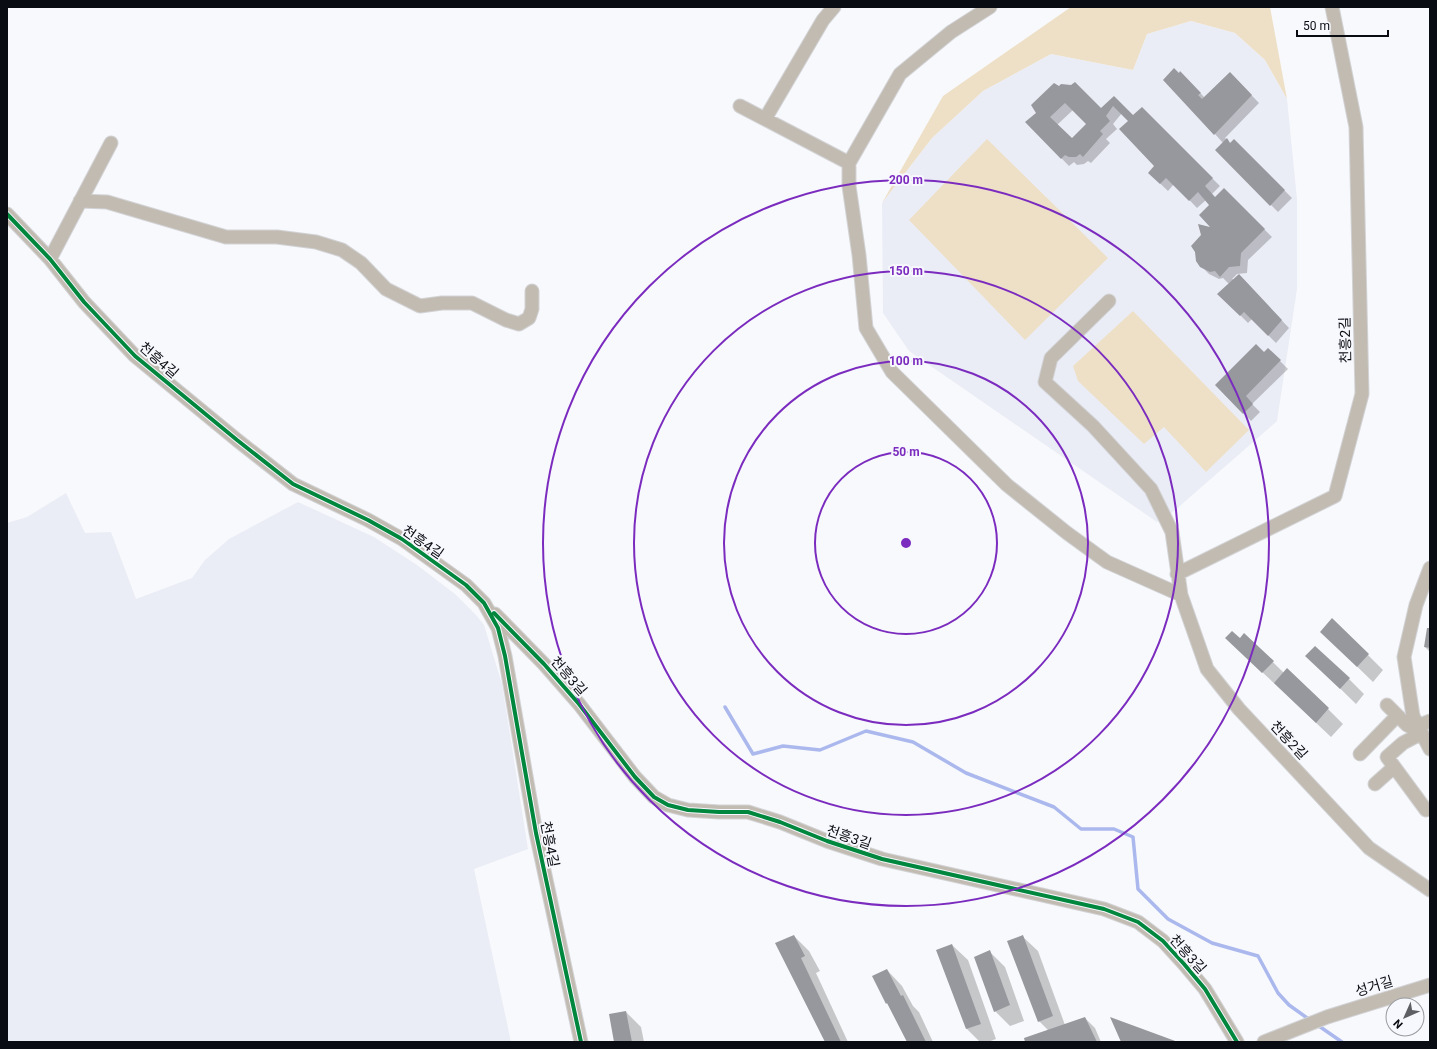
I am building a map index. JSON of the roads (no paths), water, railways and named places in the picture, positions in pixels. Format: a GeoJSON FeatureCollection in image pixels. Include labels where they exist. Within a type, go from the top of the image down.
{"type":"FeatureCollection","features":[{"type":"Feature","properties":{"kind":"street"},"geometry":{"type":"LineString","coordinates":[[765,119],[823,20],[834,7]]}},
{"type":"Feature","properties":{"kind":"street"},"geometry":{"type":"LineString","coordinates":[[990,7],[951,32],[900,74],[849,163],[849,186],[859,255],[866,328],[892,372],[1008,485],[1067,533],[1107,562],[1181,595]]}},
{"type":"Feature","properties":{"kind":"street","name":"천흥2길"},"geometry":{"type":"LineString","coordinates":[[1177,574],[1334,496],[1362,394],[1356,127],[1332,7]]}},
{"type":"Feature","properties":{"kind":"street"},"geometry":{"type":"LineString","coordinates":[[740,106],[849,163]]}},
{"type":"Feature","properties":{"kind":"street"},"geometry":{"type":"LineString","coordinates":[[50,259],[111,143]]}},
{"type":"Feature","properties":{"kind":"street"},"geometry":{"type":"LineString","coordinates":[[80,201],[106,202],[226,237],[277,236],[316,242],[342,250],[362,263],[386,289],[420,306],[442,303],[472,302],[506,320],[519,324],[530,318],[532,308],[532,291]]}},
{"type":"Feature","properties":{"kind":"street","name":"천흥4길"},"geometry":{"type":"LineString","coordinates":[[7,214],[50,259],[84,302],[135,356],[237,440],[293,484],[368,520],[402,539],[466,585],[484,603],[498,628],[505,656],[536,833],[581,1042]]}},
{"type":"Feature","properties":{"kind":"street","name":"천흥2길"},"geometry":{"type":"LineString","coordinates":[[1109,301],[1051,358],[1045,382],[1093,426],[1151,489],[1172,532],[1181,595],[1207,668],[1239,710],[1369,848],[1430,890]]}},
{"type":"Feature","properties":{"kind":"street"},"geometry":{"type":"LineString","coordinates":[[1430,568],[1416,605],[1404,657],[1413,716],[1423,727],[1430,749]]}},
{"type":"Feature","properties":{"kind":"street","name":"천흥3길"},"geometry":{"type":"LineString","coordinates":[[484,603],[544,664],[579,704],[635,777],[654,796],[668,805],[688,810],[748,812],[780,822],[827,841],[882,859],[1104,909],[1138,922],[1163,941],[1205,989],[1237,1042]]}},
{"type":"Feature","properties":{"kind":"street"},"geometry":{"type":"LineString","coordinates":[[1387,705],[1406,725],[1423,727]]}},
{"type":"Feature","properties":{"kind":"street"},"geometry":{"type":"LineString","coordinates":[[1360,754],[1397,716]]}},
{"type":"Feature","properties":{"kind":"street"},"geometry":{"type":"LineString","coordinates":[[1423,727],[1387,757],[1426,810]]}},
{"type":"Feature","properties":{"kind":"street"},"geometry":{"type":"LineString","coordinates":[[1375,784],[1394,767]]}},
{"type":"Feature","properties":{"kind":"street","name":"성거길"},"geometry":{"type":"LineString","coordinates":[[1264,1042],[1327,1017],[1430,986]]}},
{"type":"Feature","properties":{"kind":"waterway"},"geometry":{"type":"LineString","coordinates":[[725,707],[753,754],[783,746],[820,750],[866,731],[913,742],[966,773],[1054,807],[1081,829],[1114,829],[1133,837],[1138,889],[1168,919],[1212,943],[1258,956],[1278,993],[1289,1005],[1310,1020]]}},
{"type":"Feature","properties":{"kind":"waterway"},"geometry":{"type":"LineString","coordinates":[[1316,1024],[1342,1042]]}}]}
